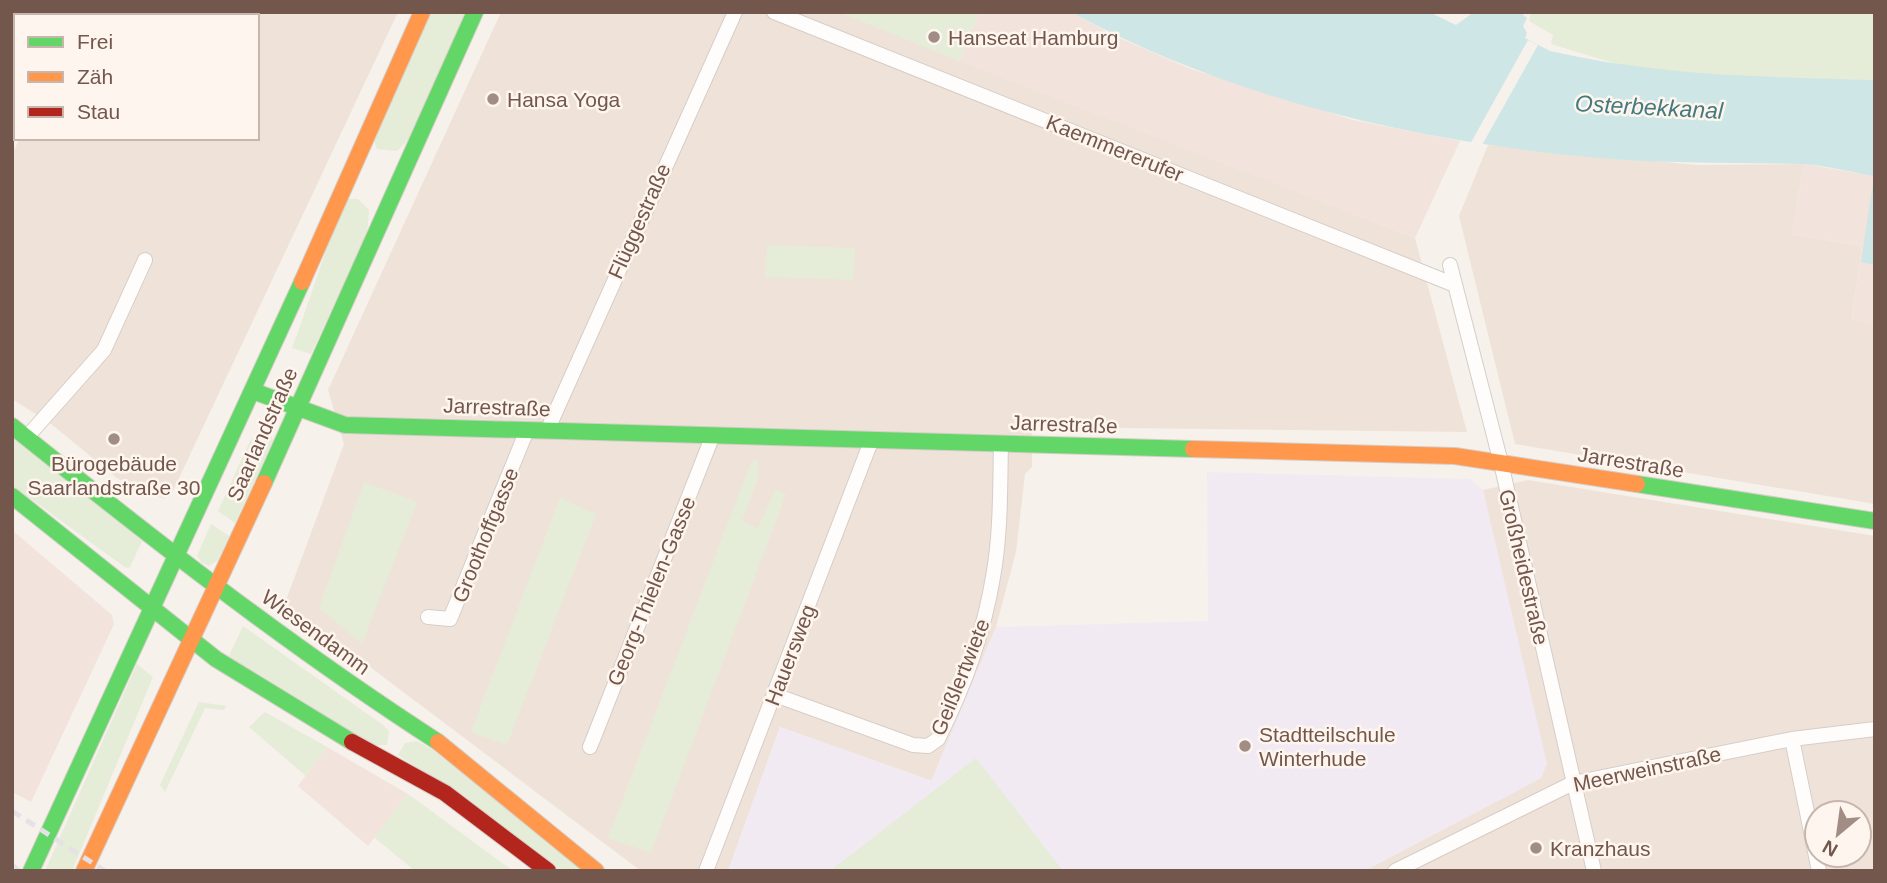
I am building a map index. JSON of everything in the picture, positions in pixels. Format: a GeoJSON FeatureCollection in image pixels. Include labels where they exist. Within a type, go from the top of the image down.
{"type":"FeatureCollection","features":[{"type":"Feature","properties":{"kind":"street","name":"Saarlandstraße"},"geometry":{"type":"LineString","coordinates":[[31,871],[253,391],[422,12]]}},
{"type":"Feature","properties":{"kind":"street","name":"Saarlandstraße"},"geometry":{"type":"LineString","coordinates":[[84,871],[475,12]]}},
{"type":"Feature","properties":{"kind":"street","name":"Flüggestraße"},"geometry":{"type":"LineString","coordinates":[[547,430],[735,12]]}},
{"type":"Feature","properties":{"kind":"street","name":"Kaemmererufer"},"geometry":{"type":"LineString","coordinates":[[774,12],[1455,285]]}},
{"type":"Feature","properties":{"kind":"street"},"geometry":{"type":"LineString","coordinates":[[27,437],[104,350],[145,260]]}},
{"type":"Feature","properties":{"kind":"street","name":"Großheidestraße"},"geometry":{"type":"LineString","coordinates":[[1450,265],[1501,463],[1594,871]]}},
{"type":"Feature","properties":{"kind":"street","name":"Jarrestraße"},"geometry":{"type":"LineString","coordinates":[[253,391],[296,410],[345,425],[1455,456],[1875,521]]}},
{"type":"Feature","properties":{"kind":"street","name":"Wiesendamm"},"geometry":{"type":"LineString","coordinates":[[12,426],[176,556],[374,701],[453,752],[596,871]]}},
{"type":"Feature","properties":{"kind":"street","name":"Groothoffgasse"},"geometry":{"type":"LineString","coordinates":[[428,617],[450,619],[527,430]]}},
{"type":"Feature","properties":{"kind":"street","name":"Georg-Thielen-Gasse"},"geometry":{"type":"LineString","coordinates":[[590,747],[713,435]]}},
{"type":"Feature","properties":{"kind":"street","name":"Hauersweg"},"geometry":{"type":"LineString","coordinates":[[706,871],[872,439]]}},
{"type":"Feature","properties":{"kind":"street","name":"Geißlertwiete"},"geometry":{"type":"LineString","coordinates":[[775,695],[913,745],[928,746],[938,739],[970,661],[988,603],[997,546],[1001,443]]}},
{"type":"Feature","properties":{"kind":"street"},"geometry":{"type":"LineString","coordinates":[[12,496],[189,639],[258,686],[445,793],[548,871]]}},
{"type":"Feature","properties":{"kind":"street","name":"Meerweinstraße"},"geometry":{"type":"LineString","coordinates":[[1395,871],[1573,783],[1792,739],[1875,729]]}},
{"type":"Feature","properties":{"kind":"street"},"geometry":{"type":"LineString","coordinates":[[1792,739],[1819,871]]}},
{"type":"Feature","properties":{"kind":"shaded area"},"geometry":{"type":"Polygon","coordinates":[[[398,12],[172,493],[165,498],[150,495],[117,478],[50,423],[12,399],[12,154],[19,140],[259,140],[259,14],[79,14],[398,12]]]}},
{"type":"Feature","properties":{"kind":"shaded area"},"geometry":{"type":"Polygon","coordinates":[[[501,12],[839,12],[1415,238],[1467,432],[1032,427],[1032,467],[1025,474],[1016,552],[996,627],[932,781],[780,727],[728,871],[641,871],[285,603],[344,444],[328,390],[501,12]]]}},
{"type":"Feature","properties":{"kind":"shaded area"},"geometry":{"type":"Polygon","coordinates":[[[980,12],[1071,12],[1115,36],[1191,69],[1353,120],[1460,141],[1415,238],[959,61],[980,12]]]}},
{"type":"Feature","properties":{"kind":"shaded area"},"geometry":{"type":"Polygon","coordinates":[[[1488,145],[1697,165],[1804,164],[1792,234],[1862,246],[1852,319],[1875,325],[1875,504],[1515,444],[1459,216],[1488,145]]]}},
{"type":"Feature","properties":{"kind":"shaded area"},"geometry":{"type":"Polygon","coordinates":[[[1804,164],[1875,176],[1875,325],[1852,320],[1862,246],[1792,234],[1804,164]]]}},
{"type":"Feature","properties":{"kind":"shaded area","name":"Stadtteilschule Winterhude"},"geometry":{"type":"Polygon","coordinates":[[[1207,472],[1470,479],[1483,490],[1547,764],[1541,778],[1364,871],[728,871],[780,727],[931,781],[996,627],[1208,621],[1207,472]]]}},
{"type":"Feature","properties":{"kind":"shaded area"},"geometry":{"type":"Polygon","coordinates":[[[1528,480],[1875,536],[1875,871],[1364,871],[1541,778],[1483,490],[1528,480]]]}},
{"type":"Feature","properties":{"kind":"shaded area"},"geometry":{"type":"Polygon","coordinates":[[[12,530],[112,615],[114,624],[31,802],[12,792],[12,530]]]}},
{"type":"Feature","properties":{"kind":"shaded area"},"geometry":{"type":"Polygon","coordinates":[[[327,747],[408,794],[368,846],[298,786],[327,747]]]}},
{"type":"Feature","properties":{"kind":"green space"},"geometry":{"type":"Polygon","coordinates":[[[430,12],[468,12],[414,134],[397,151],[377,149],[373,138],[430,12]]]}},
{"type":"Feature","properties":{"kind":"green space","name":"Hanseat Hamburg"},"geometry":{"type":"Polygon","coordinates":[[[839,12],[980,12],[959,61],[839,12]]]}},
{"type":"Feature","properties":{"kind":"green space"},"geometry":{"type":"Polygon","coordinates":[[[1531,12],[1875,12],[1875,80],[1732,77],[1630,68],[1551,44],[1553,35],[1529,21],[1531,12]]]}},
{"type":"Feature","properties":{"kind":"green space"},"geometry":{"type":"Polygon","coordinates":[[[346,199],[358,199],[369,210],[367,234],[311,354],[292,348],[346,199]]]}},
{"type":"Feature","properties":{"kind":"green space"},"geometry":{"type":"Polygon","coordinates":[[[767,245],[855,248],[853,280],[765,277],[767,245]]]}},
{"type":"Feature","properties":{"kind":"green space"},"geometry":{"type":"Polygon","coordinates":[[[263,430],[269,430],[273,441],[235,523],[218,511],[250,441],[263,430]]]}},
{"type":"Feature","properties":{"kind":"green space"},"geometry":{"type":"Polygon","coordinates":[[[12,436],[142,541],[130,567],[126,568],[12,485],[12,436]]]}},
{"type":"Feature","properties":{"kind":"green space"},"geometry":{"type":"Polygon","coordinates":[[[758,460],[758,478],[742,521],[758,528],[775,490],[786,494],[651,853],[608,838],[751,462],[758,460]]]}},
{"type":"Feature","properties":{"kind":"green space"},"geometry":{"type":"Polygon","coordinates":[[[364,482],[417,502],[362,644],[319,608],[364,482]]]}},
{"type":"Feature","properties":{"kind":"green space"},"geometry":{"type":"Polygon","coordinates":[[[560,498],[596,514],[507,745],[471,732],[560,498]]]}},
{"type":"Feature","properties":{"kind":"green space"},"geometry":{"type":"Polygon","coordinates":[[[211,524],[229,536],[218,560],[209,566],[202,563],[197,556],[211,524]]]}},
{"type":"Feature","properties":{"kind":"green space"},"geometry":{"type":"Polygon","coordinates":[[[243,626],[383,725],[389,731],[387,745],[376,745],[305,705],[229,656],[243,626]]]}},
{"type":"Feature","properties":{"kind":"green space"},"geometry":{"type":"Polygon","coordinates":[[[137,664],[153,677],[72,871],[45,871],[137,664]]]}},
{"type":"Feature","properties":{"kind":"green space"},"geometry":{"type":"Polygon","coordinates":[[[199,702],[226,706],[224,710],[205,708],[165,792],[160,785],[199,702]]]}},
{"type":"Feature","properties":{"kind":"green space"},"geometry":{"type":"Polygon","coordinates":[[[265,712],[327,747],[306,776],[249,727],[265,712]]]}},
{"type":"Feature","properties":{"kind":"green space"},"geometry":{"type":"Polygon","coordinates":[[[417,741],[434,751],[584,871],[558,871],[495,820],[398,755],[405,743],[417,741]]]}},
{"type":"Feature","properties":{"kind":"green space"},"geometry":{"type":"Polygon","coordinates":[[[976,758],[1063,871],[830,871],[976,758]]]}},
{"type":"Feature","properties":{"kind":"green space"},"geometry":{"type":"Polygon","coordinates":[[[408,794],[513,871],[415,871],[374,837],[408,794]]]}},
{"type":"Feature","properties":{"kind":"water","name":"Osterbekkanal"},"geometry":{"type":"Polygon","coordinates":[[[1071,12],[1429,12],[1456,25],[1474,12],[1520,12],[1527,18],[1523,26],[1527,33],[1525,38],[1550,51],[1590,59],[1712,74],[1875,80],[1875,265],[1861,262],[1874,176],[1801,164],[1599,158],[1530,151],[1394,128],[1261,93],[1133,43],[1071,12]]]}},
{"type":"Feature","properties":{"kind":"pier"},"geometry":{"type":"Polygon","coordinates":[[[1528,40],[1538,45],[1481,147],[1469,146],[1528,40]]]}},
{"type":"Feature","properties":{"kind":"railway"},"geometry":{"type":"LineString","coordinates":[[12,811],[105,871]]}},
{"type":"Feature","properties":{"kind":"railway"},"geometry":{"type":"LineString","coordinates":[[12,865],[19,871]]}},
{"type":"Feature","properties":{"kind":"traffic: fast"},"geometry":{"type":"LineString","coordinates":[[264,483],[475,12]]}},
{"type":"Feature","properties":{"kind":"traffic: fast"},"geometry":{"type":"LineString","coordinates":[[31,871],[302,282]]}},
{"type":"Feature","properties":{"kind":"traffic: fast"},"geometry":{"type":"LineString","coordinates":[[253,391],[345,425],[1193,449]]}},
{"type":"Feature","properties":{"kind":"traffic: fast"},"geometry":{"type":"LineString","coordinates":[[12,426],[221,590],[328,668],[438,742]]}},
{"type":"Feature","properties":{"kind":"traffic: fast"},"geometry":{"type":"LineString","coordinates":[[1637,484],[1875,521]]}},
{"type":"Feature","properties":{"kind":"traffic: fast"},"geometry":{"type":"LineString","coordinates":[[12,496],[216,659],[352,742]]}},
{"type":"Feature","properties":{"kind":"traffic: slow"},"geometry":{"type":"LineString","coordinates":[[302,282],[422,12]]}},
{"type":"Feature","properties":{"kind":"traffic: slow"},"geometry":{"type":"LineString","coordinates":[[1193,449],[1455,456],[1637,484]]}},
{"type":"Feature","properties":{"kind":"traffic: slow"},"geometry":{"type":"LineString","coordinates":[[84,871],[264,483]]}},
{"type":"Feature","properties":{"kind":"traffic: slow"},"geometry":{"type":"LineString","coordinates":[[438,742],[596,871]]}},
{"type":"Feature","properties":{"kind":"traffic: jam"},"geometry":{"type":"LineString","coordinates":[[352,742],[445,793],[548,871]]}},
{"type":"Feature","properties":{"kind":"place","name":"Hanseat Hamburg"},"geometry":{"type":"Point","coordinates":[934,37]}},
{"type":"Feature","properties":{"kind":"place","name":"Hansa Yoga"},"geometry":{"type":"Point","coordinates":[493,99]}},
{"type":"Feature","properties":{"kind":"place","name":"Bürogebäude Saarlandstraße 30"},"geometry":{"type":"Point","coordinates":[114,439]}},
{"type":"Feature","properties":{"kind":"place","name":"Stadtteilschule Winterhude"},"geometry":{"type":"Point","coordinates":[1245,746]}},
{"type":"Feature","properties":{"kind":"place","name":"Kranzhaus"},"geometry":{"type":"Point","coordinates":[1536,848]}}]}
